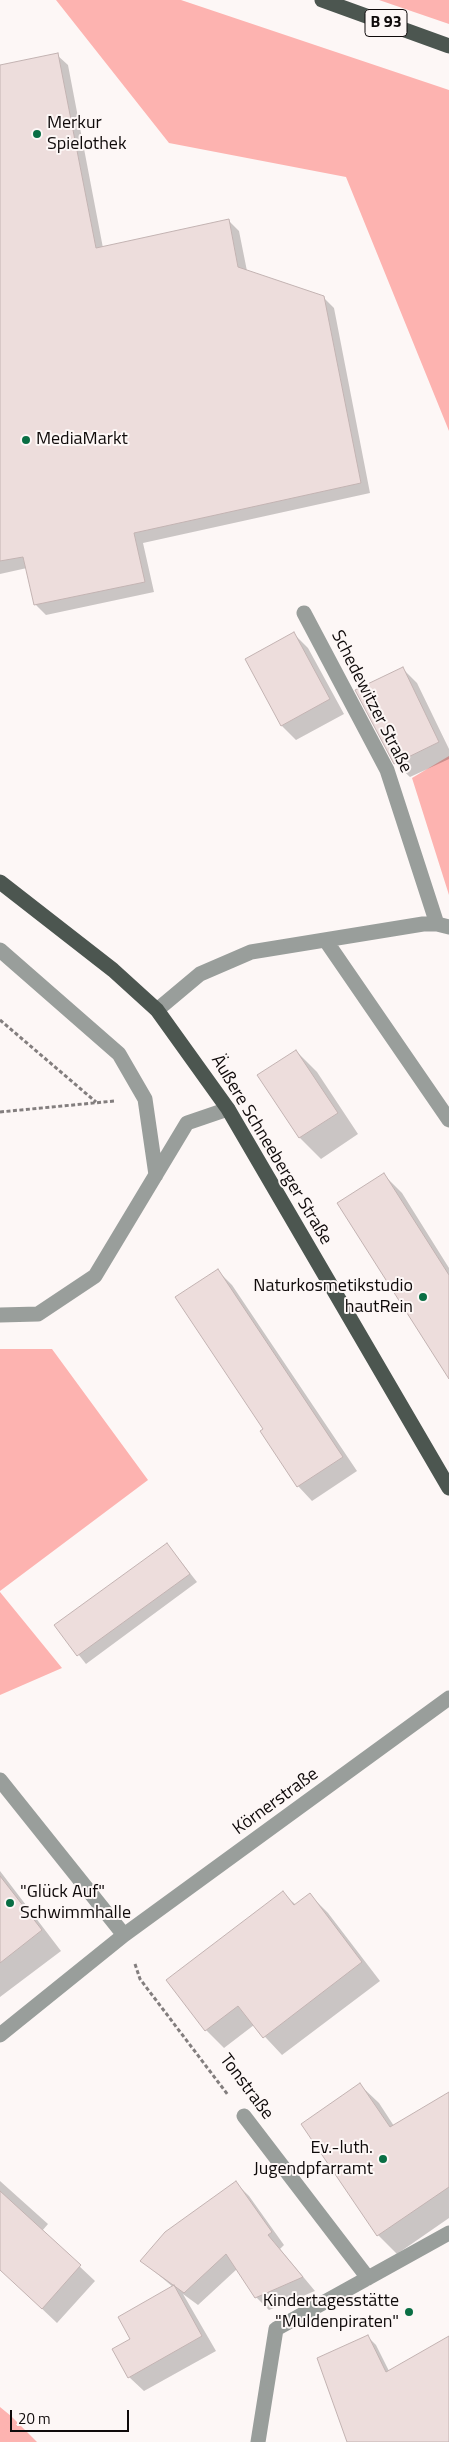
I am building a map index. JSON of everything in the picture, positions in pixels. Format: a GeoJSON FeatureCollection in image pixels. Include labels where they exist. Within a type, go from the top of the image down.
{"type":"FeatureCollection","features":[{"type":"Feature","properties":{"kind":"main road","name":"B 93"},"geometry":{"type":"LineString","coordinates":[[322,0],[449,46]]}},
{"type":"Feature","properties":{"kind":"main road","name":"Äußere Schneeberger Straße"},"geometry":{"type":"LineString","coordinates":[[0,882],[114,970],[157,1010],[228,1109],[449,1488]]}},
{"type":"Feature","properties":{"kind":"street","name":"Schedewitzer Straße"},"geometry":{"type":"LineString","coordinates":[[157,1010],[200,974],[251,952],[423,924],[443,926],[387,770],[304,613]]}},
{"type":"Feature","properties":{"kind":"street"},"geometry":{"type":"LineString","coordinates":[[326,941],[449,1120]]}},
{"type":"Feature","properties":{"kind":"street"},"geometry":{"type":"LineString","coordinates":[[0,950],[119,1054],[145,1099],[156,1174]]}},
{"type":"Feature","properties":{"kind":"street"},"geometry":{"type":"LineString","coordinates":[[0,1315],[38,1314],[95,1276],[187,1123],[228,1109]]}},
{"type":"Feature","properties":{"kind":"street","name":"Körnerstraße"},"geometry":{"type":"LineString","coordinates":[[0,2035],[124,1935],[449,1698]]}},
{"type":"Feature","properties":{"kind":"street"},"geometry":{"type":"LineString","coordinates":[[0,1780],[124,1935]]}},
{"type":"Feature","properties":{"kind":"street","name":"Tonstraße"},"geometry":{"type":"LineString","coordinates":[[244,2116],[368,2278]]}},
{"type":"Feature","properties":{"kind":"street"},"geometry":{"type":"LineString","coordinates":[[258,2442],[276,2328],[449,2233]]}},
{"type":"Feature","properties":{"kind":"path"},"geometry":{"type":"LineString","coordinates":[[0,1020],[96,1102]]}},
{"type":"Feature","properties":{"kind":"path"},"geometry":{"type":"LineString","coordinates":[[0,1112],[145,1099]]}},
{"type":"Feature","properties":{"kind":"path","name":"Tonstraße"},"geometry":{"type":"LineString","coordinates":[[124,1935],[140,1979],[244,2116]]}},
{"type":"Feature","properties":{"kind":"shaded area"},"geometry":{"type":"Polygon","coordinates":[[[56,0],[181,0],[449,90],[449,431],[346,177],[169,143],[56,0]]]}},
{"type":"Feature","properties":{"kind":"shaded area"},"geometry":{"type":"Polygon","coordinates":[[[379,0],[449,0],[449,24],[379,0]]]}},
{"type":"Feature","properties":{"kind":"shaded area"},"geometry":{"type":"Polygon","coordinates":[[[449,756],[449,895],[412,778],[449,756]]]}},
{"type":"Feature","properties":{"kind":"shaded area"},"geometry":{"type":"Polygon","coordinates":[[[0,1349],[52,1349],[148,1480],[0,1591],[0,1349]]]}},
{"type":"Feature","properties":{"kind":"shaded area"},"geometry":{"type":"Polygon","coordinates":[[[0,1592],[62,1668],[0,1695],[0,1592]]]}},
{"type":"Feature","properties":{"kind":"shaded area"},"geometry":{"type":"Polygon","coordinates":[[[0,2407],[11,2416],[37,2442],[0,2442],[0,2407]]]}},
{"type":"Feature","properties":{"kind":"building"},"geometry":{"type":"Polygon","coordinates":[[[58,53],[96,248],[229,219],[238,267],[324,296],[361,483],[134,533],[145,582],[34,605],[23,557],[0,561],[0,65],[58,53]]]}},
{"type":"Feature","properties":{"kind":"building"},"geometry":{"type":"Polygon","coordinates":[[[294,632],[330,699],[281,726],[245,659],[294,632]]]}},
{"type":"Feature","properties":{"kind":"building"},"geometry":{"type":"Polygon","coordinates":[[[403,667],[439,742],[394,764],[355,690],[403,667]]]}},
{"type":"Feature","properties":{"kind":"building"},"geometry":{"type":"Polygon","coordinates":[[[296,1050],[338,1113],[299,1138],[257,1075],[296,1050]]]}},
{"type":"Feature","properties":{"kind":"building"},"geometry":{"type":"Polygon","coordinates":[[[384,1173],[449,1275],[449,1379],[337,1203],[384,1173]]]}},
{"type":"Feature","properties":{"kind":"building"},"geometry":{"type":"Polygon","coordinates":[[[218,1269],[343,1457],[297,1487],[260,1431],[263,1429],[175,1297],[218,1269]]]}},
{"type":"Feature","properties":{"kind":"building"},"geometry":{"type":"Polygon","coordinates":[[[167,1543],[190,1574],[77,1656],[54,1625],[167,1543]]]}},
{"type":"Feature","properties":{"kind":"building","name":"\"Glück Auf\" Schwimmhalle"},"geometry":{"type":"Polygon","coordinates":[[[0,1876],[42,1930],[0,1963],[0,1876]]]}},
{"type":"Feature","properties":{"kind":"building"},"geometry":{"type":"Polygon","coordinates":[[[283,1891],[294,1905],[310,1893],[362,1962],[263,2038],[238,2006],[205,2031],[166,1980],[283,1891]]]}},
{"type":"Feature","properties":{"kind":"building","name":"Ev.-luth. Jugendpfarramt"},"geometry":{"type":"Polygon","coordinates":[[[360,2083],[390,2127],[449,2092],[449,2187],[377,2236],[301,2124],[360,2083]]]}},
{"type":"Feature","properties":{"kind":"building"},"geometry":{"type":"Polygon","coordinates":[[[236,2181],[272,2232],[268,2235],[303,2277],[255,2298],[226,2254],[184,2293],[140,2261],[165,2232],[236,2181]]]}},
{"type":"Feature","properties":{"kind":"building"},"geometry":{"type":"Polygon","coordinates":[[[0,2191],[81,2265],[42,2309],[0,2270],[0,2191]]]}},
{"type":"Feature","properties":{"kind":"building"},"geometry":{"type":"Polygon","coordinates":[[[174,2285],[202,2336],[128,2378],[112,2349],[130,2339],[118,2317],[174,2285]]]}},
{"type":"Feature","properties":{"kind":"building"},"geometry":{"type":"Polygon","coordinates":[[[368,2335],[386,2372],[449,2336],[449,2442],[347,2442],[317,2358],[368,2335]]]}},
{"type":"Feature","properties":{"kind":"place","name":"Merkur Spielothek"},"geometry":{"type":"Point","coordinates":[37,134]}},
{"type":"Feature","properties":{"kind":"place","name":"MediaMarkt"},"geometry":{"type":"Point","coordinates":[26,440]}},
{"type":"Feature","properties":{"kind":"place","name":"Naturkosmetikstudio hautRein"},"geometry":{"type":"Point","coordinates":[423,1297]}},
{"type":"Feature","properties":{"kind":"place","name":"\"Glück Auf\" Schwimmhalle"},"geometry":{"type":"Point","coordinates":[10,1903]}},
{"type":"Feature","properties":{"kind":"place","name":"Ev.-luth. Jugendpfarramt"},"geometry":{"type":"Point","coordinates":[383,2159]}},
{"type":"Feature","properties":{"kind":"place","name":"Kindertagesstätte \"Muldenpiraten\""},"geometry":{"type":"Point","coordinates":[409,2312]}}]}
